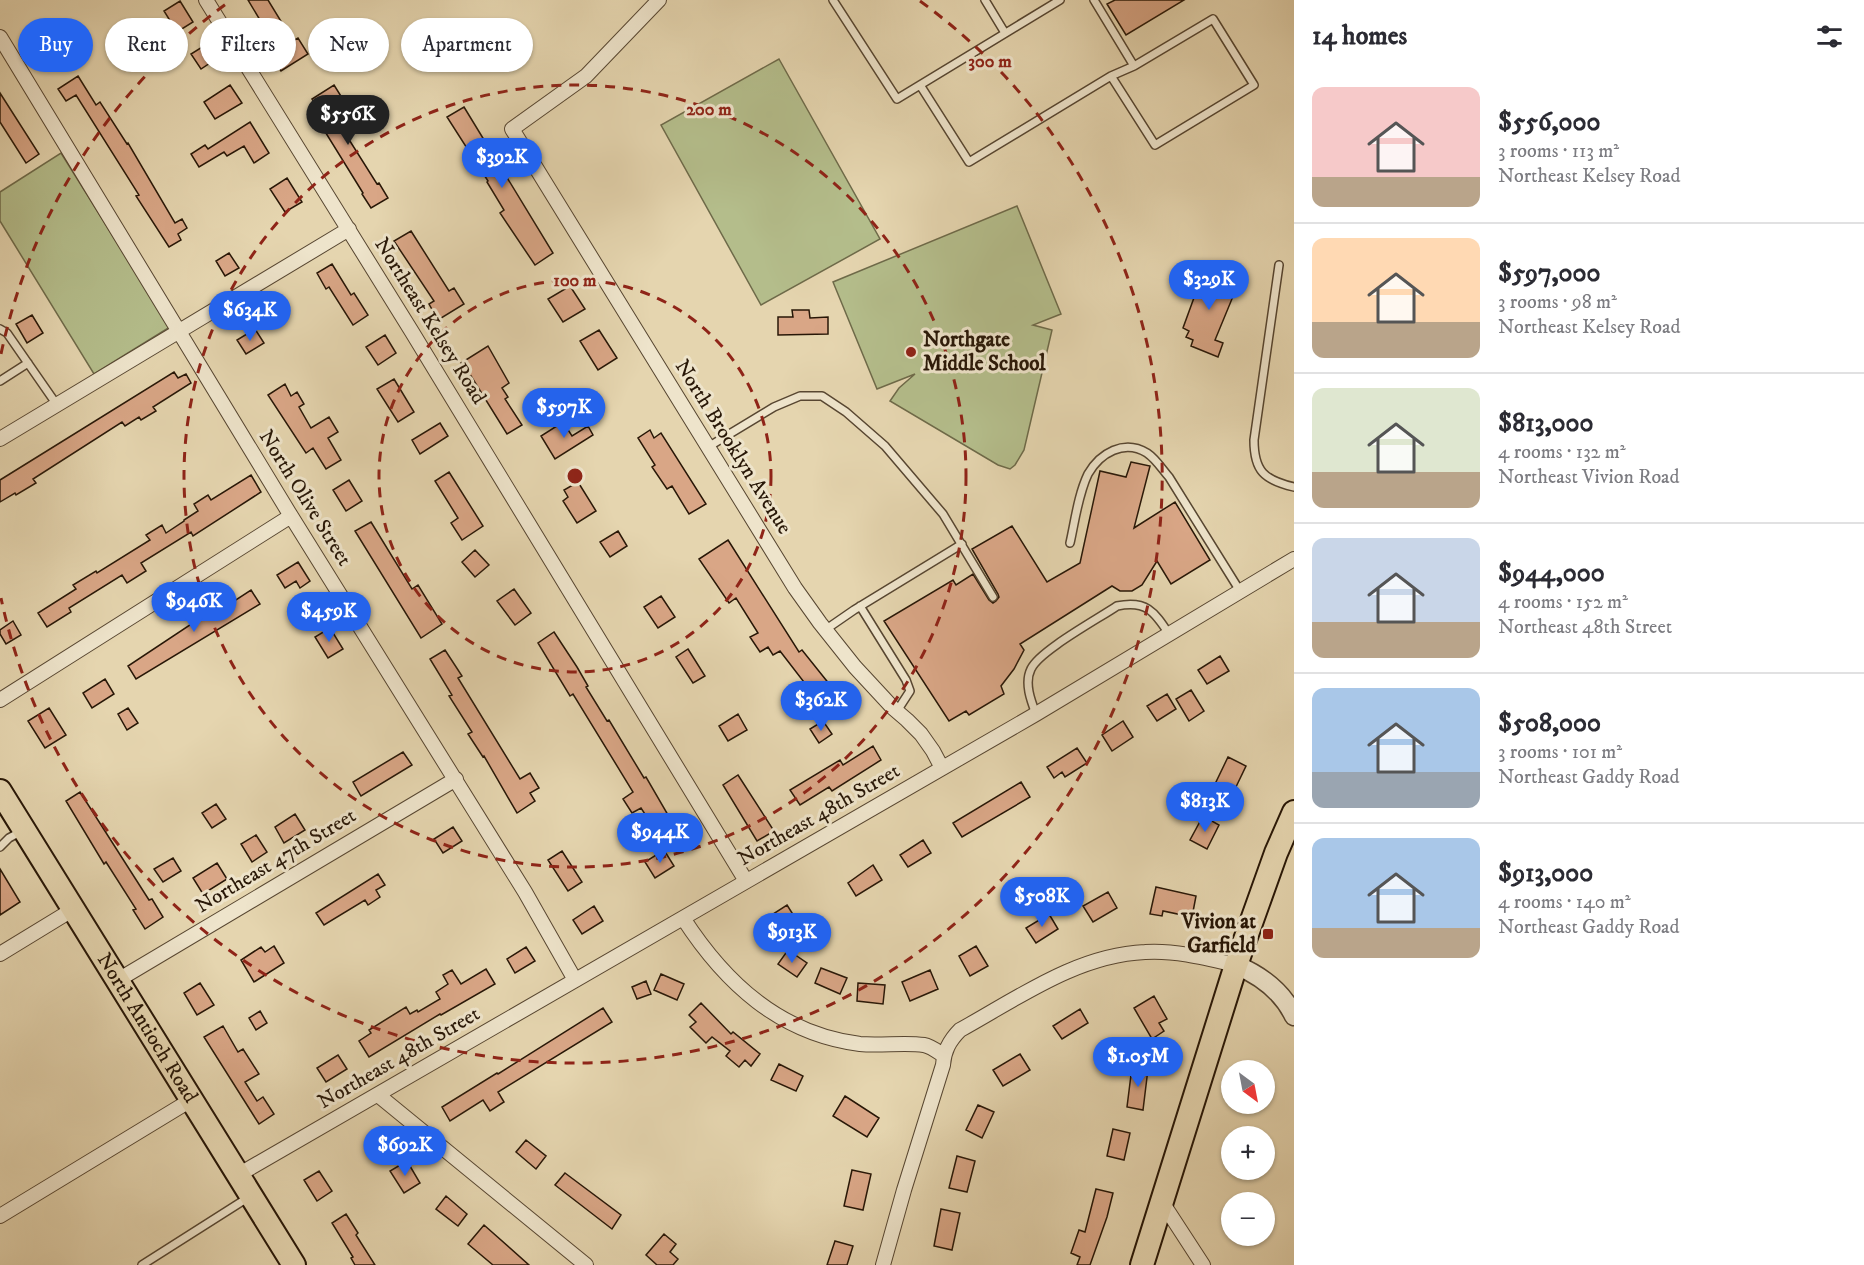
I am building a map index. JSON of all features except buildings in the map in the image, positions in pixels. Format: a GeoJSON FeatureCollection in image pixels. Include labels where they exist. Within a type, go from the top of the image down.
{"type":"FeatureCollection","features":[{"type":"Feature","properties":{"kind":"main road","name":"North Antioch Road"},"geometry":{"type":"LineString","coordinates":[[0,791],[294,1265]]}},
{"type":"Feature","properties":{"kind":"main road"},"geometry":{"type":"LineString","coordinates":[[1142,1265],[1236,965],[1276,854],[1294,812]]}},
{"type":"Feature","properties":{"kind":"street","name":"Northeast Kelsey Road"},"geometry":{"type":"LineString","coordinates":[[206,0],[349,229],[747,881]]}},
{"type":"Feature","properties":{"kind":"street","name":"North Brooklyn Avenue"},"geometry":{"type":"LineString","coordinates":[[659,0],[586,76],[512,129],[795,588],[855,667],[921,734],[942,768]]}},
{"type":"Feature","properties":{"kind":"street","name":"North Olive Street"},"geometry":{"type":"LineString","coordinates":[[0,37],[178,332],[525,892],[575,980]]}},
{"type":"Feature","properties":{"kind":"street"},"geometry":{"type":"LineString","coordinates":[[0,439],[349,229]]}},
{"type":"Feature","properties":{"kind":"street"},"geometry":{"type":"LineString","coordinates":[[0,700],[291,516]]}},
{"type":"Feature","properties":{"kind":"street","name":"Northeast 48th Street"},"geometry":{"type":"LineString","coordinates":[[238,1175],[1036,714],[1294,559]]}},
{"type":"Feature","properties":{"kind":"street","name":"Northeast 47th Street"},"geometry":{"type":"LineString","coordinates":[[118,980],[456,779]]}},
{"type":"Feature","properties":{"kind":"street"},"geometry":{"type":"LineString","coordinates":[[0,954],[72,910]]}},
{"type":"Feature","properties":{"kind":"street"},"geometry":{"type":"LineString","coordinates":[[683,918],[705,950],[738,986],[760,1004],[794,1026],[827,1037],[861,1044],[926,1045],[944,1056]]}},
{"type":"Feature","properties":{"kind":"street"},"geometry":{"type":"LineString","coordinates":[[883,1265],[944,1056],[948,1045],[960,1030],[1068,970],[1087,962],[1147,952],[1198,956],[1236,965],[1266,981],[1284,999],[1294,1016]]}},
{"type":"Feature","properties":{"kind":"street"},"geometry":{"type":"LineString","coordinates":[[378,1095],[586,1265]]}},
{"type":"Feature","properties":{"kind":"street"},"geometry":{"type":"LineString","coordinates":[[0,1216],[191,1100]]}},
{"type":"Feature","properties":{"kind":"street"},"geometry":{"type":"LineString","coordinates":[[1162,1202],[1203,1265]]}},
{"type":"Feature","properties":{"kind":"lane"},"geometry":{"type":"LineString","coordinates":[[833,0],[897,99],[1060,0]]}},
{"type":"Feature","properties":{"kind":"lane"},"geometry":{"type":"LineString","coordinates":[[985,0],[1005,33]]}},
{"type":"Feature","properties":{"kind":"lane"},"geometry":{"type":"LineString","coordinates":[[1094,0],[1134,66]]}},
{"type":"Feature","properties":{"kind":"lane"},"geometry":{"type":"LineString","coordinates":[[920,85],[969,162],[1111,76],[1134,66],[1213,19],[1254,86],[1155,145],[1111,76]]}},
{"type":"Feature","properties":{"kind":"lane"},"geometry":{"type":"LineString","coordinates":[[1279,265],[1254,440],[1254,455],[1257,467],[1269,478],[1294,487]]}},
{"type":"Feature","properties":{"kind":"lane"},"geometry":{"type":"LineString","coordinates":[[1,329],[8,333],[57,405]]}},
{"type":"Feature","properties":{"kind":"lane"},"geometry":{"type":"LineString","coordinates":[[0,381],[28,363]]}},
{"type":"Feature","properties":{"kind":"lane"},"geometry":{"type":"LineString","coordinates":[[708,447],[774,407],[800,396],[822,396],[846,412],[885,446],[943,514],[993,597]]}},
{"type":"Feature","properties":{"kind":"lane"},"geometry":{"type":"LineString","coordinates":[[1070,543],[1088,474],[1108,452],[1122,447],[1134,448],[1146,452],[1156,460],[1169,477],[1240,591]]}},
{"type":"Feature","properties":{"kind":"lane"},"geometry":{"type":"LineString","coordinates":[[825,630],[962,544]]}},
{"type":"Feature","properties":{"kind":"lane"},"geometry":{"type":"LineString","coordinates":[[1036,714],[1028,683],[1030,670],[1039,656],[1117,606],[1131,603],[1144,605],[1152,611],[1169,634]]}},
{"type":"Feature","properties":{"kind":"lane"},"geometry":{"type":"LineString","coordinates":[[860,606],[906,680],[910,691],[897,711]]}},
{"type":"Feature","properties":{"kind":"lane"},"geometry":{"type":"LineString","coordinates":[[0,848],[9,838],[24,830]]}},
{"type":"Feature","properties":{"kind":"lane"},"geometry":{"type":"LineString","coordinates":[[142,1265],[251,1196]]}},
{"type":"Feature","properties":{"kind":"green space"},"geometry":{"type":"Polygon","coordinates":[[[779,59],[880,239],[761,305],[661,125],[779,59]]]}},
{"type":"Feature","properties":{"kind":"green space"},"geometry":{"type":"Polygon","coordinates":[[[61,153],[170,327],[94,374],[0,221],[0,192],[61,153]]]}},
{"type":"Feature","properties":{"kind":"green space"},"geometry":{"type":"Polygon","coordinates":[[[1017,206],[1061,314],[1033,325],[1052,330],[1024,450],[1010,469],[998,465],[890,401],[899,388],[915,374],[877,389],[833,282],[1017,206]]]}},
{"type":"Feature","properties":{"kind":"place","name":"Northgate Middle School"},"geometry":{"type":"Point","coordinates":[911,352]}},
{"type":"Feature","properties":{"kind":"place","name":"Vivion at Garfield"},"geometry":{"type":"Point","coordinates":[1268,934]}}]}
